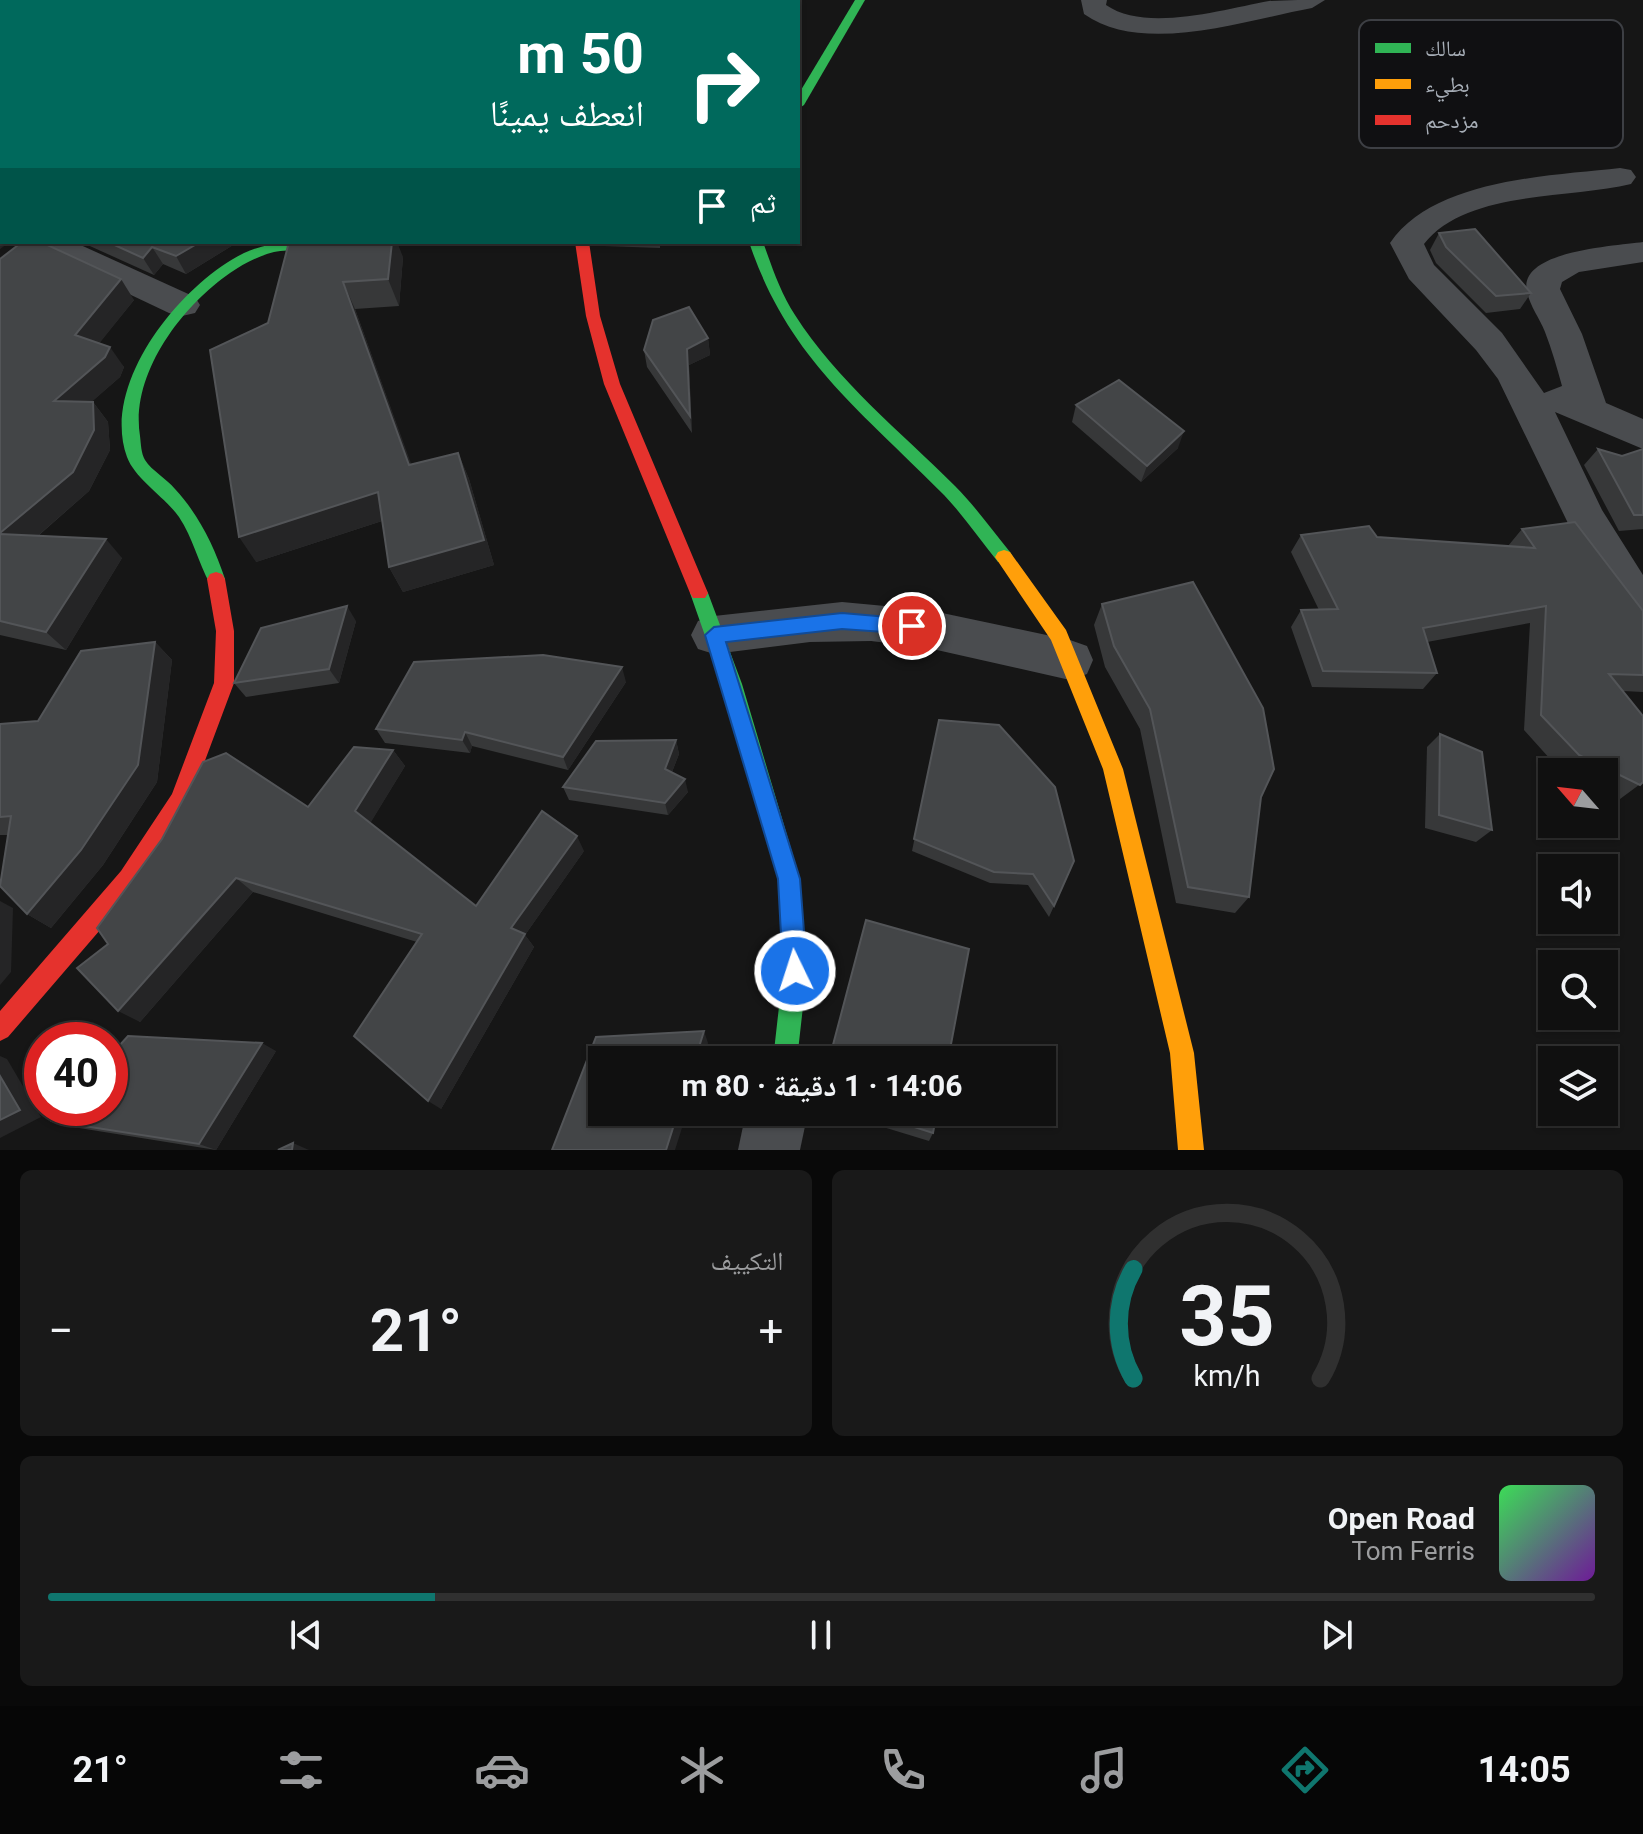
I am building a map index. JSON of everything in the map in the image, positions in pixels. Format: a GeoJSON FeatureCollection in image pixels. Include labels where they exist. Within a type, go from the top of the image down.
{"type":"FeatureCollection","features":[{"type":"Feature","properties":{"kind":"street"},"geometry":{"type":"LineString","coordinates":[[800,102],[860,0]]}},
{"type":"Feature","properties":{"kind":"street"},"geometry":{"type":"LineString","coordinates":[[1094,0],[1093,8],[1101,17],[1144,26],[1181,24],[1312,0]]}},
{"type":"Feature","properties":{"kind":"street"},"geometry":{"type":"LineString","coordinates":[[1620,177],[1530,190],[1445,210],[1411,233],[1407,243],[1411,257],[1488,339],[1508,365],[1519,388],[1541,419],[1575,499],[1643,612]]}},
{"type":"Feature","properties":{"kind":"street"},"geometry":{"type":"LineString","coordinates":[[50,244],[182,305]]}},
{"type":"Feature","properties":{"kind":"street"},"geometry":{"type":"LineString","coordinates":[[0,1029],[115,901],[155,848],[195,771],[224,685],[227,616],[218,577],[194,520],[166,488],[141,468],[133,453],[133,402],[139,381],[182,305],[246,257],[269,249],[305,244]]}},
{"type":"Feature","properties":{"kind":"street"},"geometry":{"type":"LineString","coordinates":[[582,244],[593,316],[612,384],[680,541],[714,635],[789,879],[795,971],[787,1046]]}},
{"type":"Feature","properties":{"kind":"street"},"geometry":{"type":"LineString","coordinates":[[757,244],[766,281],[782,310],[812,351],[864,409],[951,492],[1004,557],[1059,636],[1113,769],[1182,1053],[1191,1150]]}},
{"type":"Feature","properties":{"kind":"street"},"geometry":{"type":"LineString","coordinates":[[1589,409],[1564,334],[1543,289],[1546,277],[1570,263],[1643,252]]}},
{"type":"Feature","properties":{"kind":"street"},"geometry":{"type":"LineString","coordinates":[[1519,388],[1589,409],[1643,435]]}},
{"type":"Feature","properties":{"kind":"street"},"geometry":{"type":"LineString","coordinates":[[714,635],[842,621],[888,623],[936,629],[979,642],[1070,660]]}},
{"type":"Feature","properties":{"kind":"street"},"geometry":{"type":"LineString","coordinates":[[769,1150],[774,1126]]}},
{"type":"Feature","properties":{"kind":"building"},"geometry":{"type":"Polygon","coordinates":[[[1475,229],[1531,293],[1496,296],[1446,247],[1439,233],[1475,229]]]}},
{"type":"Feature","properties":{"kind":"building"},"geometry":{"type":"Polygon","coordinates":[[[19,244],[45,244],[121,279],[75,335],[110,347],[105,357],[54,401],[93,402],[94,430],[73,472],[0,533],[0,259],[19,244]]]}},
{"type":"Feature","properties":{"kind":"building"},"geometry":{"type":"Polygon","coordinates":[[[112,244],[197,244],[176,256],[152,247],[143,258],[112,244]]]}},
{"type":"Feature","properties":{"kind":"building"},"geometry":{"type":"Polygon","coordinates":[[[288,244],[392,244],[388,279],[343,282],[409,465],[458,453],[484,540],[389,567],[378,492],[239,537],[210,350],[268,323],[288,244]]]}},
{"type":"Feature","properties":{"kind":"building"},"geometry":{"type":"Polygon","coordinates":[[[689,307],[708,338],[687,349],[690,416],[644,350],[653,320],[689,307]]]}},
{"type":"Feature","properties":{"kind":"building"},"geometry":{"type":"Polygon","coordinates":[[[1119,380],[1184,431],[1147,466],[1076,405],[1119,380]]]}},
{"type":"Feature","properties":{"kind":"building"},"geometry":{"type":"Polygon","coordinates":[[[1598,449],[1622,456],[1643,449],[1643,515],[1634,515],[1598,449]]]}},
{"type":"Feature","properties":{"kind":"building"},"geometry":{"type":"Polygon","coordinates":[[[1575,522],[1643,611],[1643,675],[1609,674],[1643,716],[1643,782],[1640,785],[1618,774],[1618,758],[1585,758],[1579,755],[1541,715],[1546,606],[1423,628],[1437,673],[1323,671],[1301,610],[1338,609],[1301,535],[1369,526],[1377,537],[1535,548],[1522,529],[1575,522]]]}},
{"type":"Feature","properties":{"kind":"building"},"geometry":{"type":"Polygon","coordinates":[[[0,534],[106,539],[46,632],[0,621],[0,534]]]}},
{"type":"Feature","properties":{"kind":"building"},"geometry":{"type":"Polygon","coordinates":[[[1193,582],[1263,708],[1274,769],[1261,797],[1249,897],[1188,887],[1150,709],[1114,646],[1102,604],[1193,582]]]}},
{"type":"Feature","properties":{"kind":"building"},"geometry":{"type":"Polygon","coordinates":[[[347,606],[329,669],[234,683],[261,628],[347,606]]]}},
{"type":"Feature","properties":{"kind":"building"},"geometry":{"type":"Polygon","coordinates":[[[155,642],[138,765],[81,850],[27,914],[0,886],[11,816],[0,817],[0,724],[38,721],[81,651],[155,642]]]}},
{"type":"Feature","properties":{"kind":"building"},"geometry":{"type":"Polygon","coordinates":[[[543,655],[622,667],[563,757],[465,732],[462,740],[376,729],[414,662],[543,655]]]}},
{"type":"Feature","properties":{"kind":"building"},"geometry":{"type":"Polygon","coordinates":[[[939,720],[999,725],[1055,787],[1074,861],[1054,906],[1033,874],[994,872],[914,839],[939,720]]]}},
{"type":"Feature","properties":{"kind":"building"},"geometry":{"type":"Polygon","coordinates":[[[1440,734],[1482,752],[1492,830],[1439,815],[1440,734]]]}},
{"type":"Feature","properties":{"kind":"building"},"geometry":{"type":"Polygon","coordinates":[[[676,740],[665,769],[685,779],[665,803],[563,787],[596,741],[676,740]]]}},
{"type":"Feature","properties":{"kind":"building"},"geometry":{"type":"Polygon","coordinates":[[[354,747],[393,750],[355,811],[476,906],[542,811],[577,836],[511,928],[525,934],[428,1101],[354,1036],[422,934],[236,878],[118,1011],[77,968],[108,944],[97,928],[162,839],[203,762],[226,753],[308,807],[354,747]]]}},
{"type":"Feature","properties":{"kind":"building"},"geometry":{"type":"Polygon","coordinates":[[[866,920],[969,949],[951,1046],[833,1046],[866,920]]]}},
{"type":"Feature","properties":{"kind":"building"},"geometry":{"type":"Polygon","coordinates":[[[704,1031],[699,1046],[592,1046],[596,1037],[704,1031]]]}},
{"type":"Feature","properties":{"kind":"building"},"geometry":{"type":"Polygon","coordinates":[[[128,1036],[262,1043],[199,1144],[84,1126],[128,1126],[128,1036]]]}},
{"type":"Feature","properties":{"kind":"building"},"geometry":{"type":"Polygon","coordinates":[[[588,1058],[588,1126],[674,1126],[666,1150],[552,1150],[588,1058]]]}},
{"type":"Feature","properties":{"kind":"building"},"geometry":{"type":"Polygon","coordinates":[[[0,1076],[20,1110],[0,1120],[0,1076]]]}},
{"type":"Feature","properties":{"kind":"building"},"geometry":{"type":"Polygon","coordinates":[[[911,1126],[934,1126],[933,1133],[911,1126]]]}},
{"type":"Feature","properties":{"kind":"building"},"geometry":{"type":"Polygon","coordinates":[[[293,1143],[292,1150],[278,1150],[293,1143]]]}},
{"type":"Feature","properties":{"kind":"traffic: fast"},"geometry":{"type":"LineString","coordinates":[[800,102],[860,0]]}},
{"type":"Feature","properties":{"kind":"traffic: fast"},"geometry":{"type":"LineString","coordinates":[[216,579],[192,523],[166,489],[145,471],[134,454],[130,426],[134,396],[144,367],[160,338],[201,289],[249,256],[302,244]]}},
{"type":"Feature","properties":{"kind":"traffic: fast"},"geometry":{"type":"LineString","coordinates":[[757,244],[769,280],[787,315],[810,347],[863,407],[956,498],[1004,557]]}},
{"type":"Feature","properties":{"kind":"traffic: fast"},"geometry":{"type":"LineString","coordinates":[[699,593],[732,684],[789,879],[795,971],[787,1046]]}},
{"type":"Feature","properties":{"kind":"traffic: slow"},"geometry":{"type":"LineString","coordinates":[[1004,557],[1059,636],[1113,769],[1182,1053],[1191,1150]]}},
{"type":"Feature","properties":{"kind":"traffic: jam"},"geometry":{"type":"LineString","coordinates":[[582,244],[593,316],[612,384],[699,593]]}},
{"type":"Feature","properties":{"kind":"traffic: jam"},"geometry":{"type":"LineString","coordinates":[[0,1029],[129,879],[181,799],[224,683],[225,631],[216,579]]}},
{"type":"Feature","properties":{"kind":"route"},"geometry":{"type":"LineString","coordinates":[[795,971],[789,879],[732,684],[714,635],[842,621],[912,626]]}}]}
